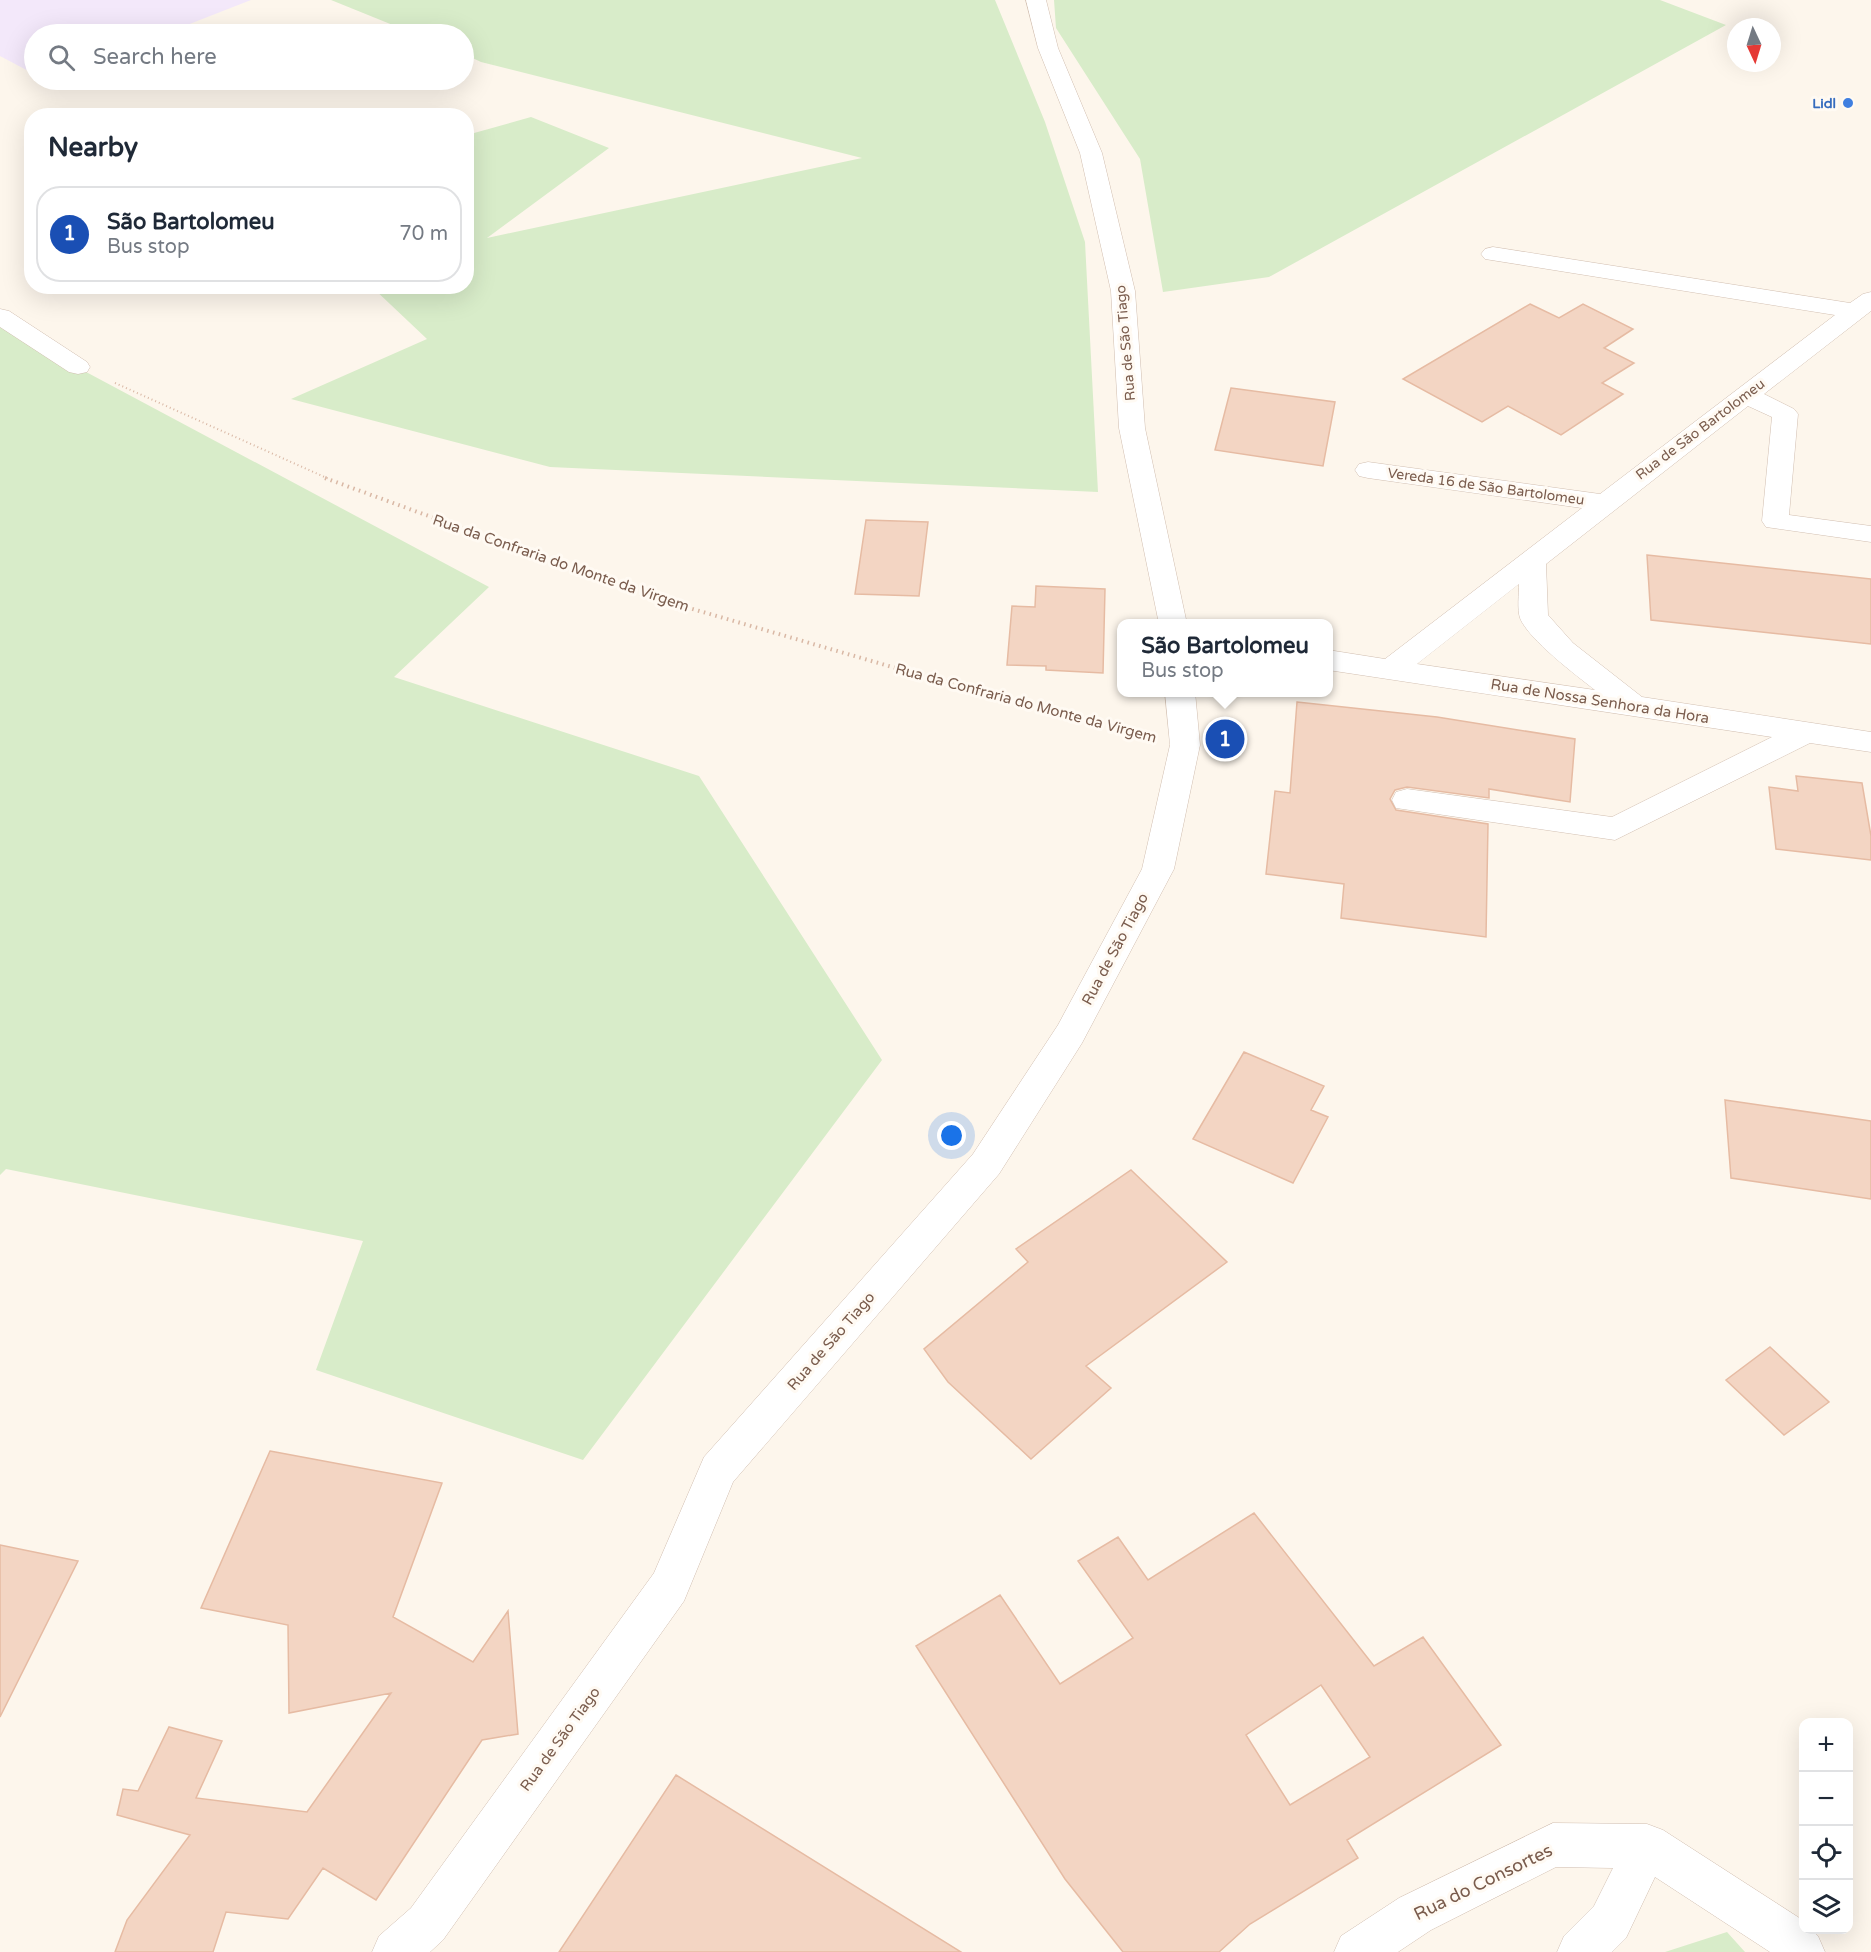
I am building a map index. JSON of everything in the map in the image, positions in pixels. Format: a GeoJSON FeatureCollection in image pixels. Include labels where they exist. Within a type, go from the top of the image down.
{"type":"FeatureCollection","features":[{"type":"Feature","properties":{"kind":"street","name":"Rua de São Tiago"},"geometry":{"type":"LineString","coordinates":[[1036,0],[1048,48],[1091,153],[1123,291],[1132,428],[1172,619]]}},
{"type":"Feature","properties":{"kind":"street"},"geometry":{"type":"LineString","coordinates":[[1493,254],[1863,305]]}},
{"type":"Feature","properties":{"kind":"street","name":"Rua de São Bartolomeu"},"geometry":{"type":"LineString","coordinates":[[1390,670],[1532,562],[1603,503],[1863,305]]}},
{"type":"Feature","properties":{"kind":"street"},"geometry":{"type":"LineString","coordinates":[[0,316],[78,367]]}},
{"type":"Feature","properties":{"kind":"street"},"geometry":{"type":"LineString","coordinates":[[1745,395],[1785,414],[1775,521],[1871,534]]}},
{"type":"Feature","properties":{"kind":"street","name":"Vereda 16 de São Bartolomeu"},"geometry":{"type":"LineString","coordinates":[[1368,470],[1603,503]]}},
{"type":"Feature","properties":{"kind":"street"},"geometry":{"type":"LineString","coordinates":[[1532,562],[1534,617],[1563,650],[1633,705]]}},
{"type":"Feature","properties":{"kind":"street","name":"Rua de Nossa Senhora da Hora"},"geometry":{"type":"LineString","coordinates":[[1333,661],[1633,705],[1803,734],[1871,742]]}},
{"type":"Feature","properties":{"kind":"street","name":"Rua de São Tiago"},"geometry":{"type":"LineString","coordinates":[[395,1952],[427,1924],[669,1587],[718,1470],[986,1164],[1070,1034],[1158,869],[1185,745],[1180,697]]}},
{"type":"Feature","properties":{"kind":"street"},"geometry":{"type":"LineString","coordinates":[[1407,800],[1615,829],[1803,734]]}},
{"type":"Feature","properties":{"kind":"street","name":"Rua do Consortes"},"geometry":{"type":"LineString","coordinates":[[1357,1952],[1415,1914],[1554,1845],[1647,1846]]}},
{"type":"Feature","properties":{"kind":"street"},"geometry":{"type":"LineString","coordinates":[[1580,1952],[1610,1923],[1647,1846],[1785,1935],[1802,1952]]}},
{"type":"Feature","properties":{"kind":"path","name":"Rua da Confraria do Monte da Virgem"},"geometry":{"type":"LineString","coordinates":[[78,367],[315,474],[641,594],[906,671],[1185,745]]}},
{"type":"Feature","properties":{"kind":"shaded area"},"geometry":{"type":"Polygon","coordinates":[[[0,0],[251,0],[190,24],[24,24],[24,69],[0,56],[0,0]]]}},
{"type":"Feature","properties":{"kind":"green space"},"geometry":{"type":"Polygon","coordinates":[[[331,0],[995,0],[1045,122],[1085,242],[1098,492],[550,467],[291,399],[427,339],[379,294],[474,294],[474,133],[531,117],[609,148],[487,238],[862,158],[481,62],[474,59],[474,24],[390,24],[331,0]]]}},
{"type":"Feature","properties":{"kind":"green space"},"geometry":{"type":"Polygon","coordinates":[[[1054,0],[1660,0],[1726,25],[1269,277],[1163,292],[1140,159],[1056,28],[1054,0]]]}},
{"type":"Feature","properties":{"kind":"green space"},"geometry":{"type":"Polygon","coordinates":[[[0,326],[489,587],[394,677],[699,776],[882,1060],[583,1460],[316,1370],[363,1241],[6,1169],[0,1175],[0,326]]]}},
{"type":"Feature","properties":{"kind":"green space"},"geometry":{"type":"Polygon","coordinates":[[[1727,1932],[1745,1952],[1665,1952],[1727,1932]]]}},
{"type":"Feature","properties":{"kind":"building"},"geometry":{"type":"Polygon","coordinates":[[[1530,304],[1559,318],[1583,304],[1633,329],[1604,348],[1634,363],[1602,383],[1623,394],[1561,435],[1508,406],[1482,422],[1403,379],[1530,304]]]}},
{"type":"Feature","properties":{"kind":"building"},"geometry":{"type":"Polygon","coordinates":[[[1231,388],[1335,402],[1323,466],[1215,450],[1231,388]]]}},
{"type":"Feature","properties":{"kind":"building"},"geometry":{"type":"Polygon","coordinates":[[[866,520],[928,522],[919,596],[855,594],[866,520]]]}},
{"type":"Feature","properties":{"kind":"building"},"geometry":{"type":"Polygon","coordinates":[[[1647,555],[1871,579],[1871,644],[1651,620],[1647,555]]]}},
{"type":"Feature","properties":{"kind":"building"},"geometry":{"type":"Polygon","coordinates":[[[1036,586],[1105,589],[1103,673],[1046,670],[1046,666],[1007,665],[1012,606],[1035,607],[1036,586]]]}},
{"type":"Feature","properties":{"kind":"building"},"geometry":{"type":"Polygon","coordinates":[[[1297,702],[1437,717],[1575,739],[1570,802],[1489,789],[1489,798],[1407,787],[1395,790],[1390,799],[1396,810],[1488,824],[1486,937],[1341,918],[1344,884],[1266,874],[1275,791],[1290,793],[1297,702]]]}},
{"type":"Feature","properties":{"kind":"building"},"geometry":{"type":"Polygon","coordinates":[[[1796,776],[1862,783],[1871,836],[1871,860],[1776,849],[1769,787],[1798,791],[1796,776]]]}},
{"type":"Feature","properties":{"kind":"building"},"geometry":{"type":"Polygon","coordinates":[[[1244,1052],[1324,1086],[1311,1110],[1328,1117],[1293,1183],[1193,1139],[1244,1052]]]}},
{"type":"Feature","properties":{"kind":"building"},"geometry":{"type":"Polygon","coordinates":[[[1725,1100],[1871,1121],[1871,1199],[1731,1178],[1725,1100]]]}},
{"type":"Feature","properties":{"kind":"building"},"geometry":{"type":"Polygon","coordinates":[[[1131,1170],[1227,1262],[1086,1366],[1111,1388],[1031,1459],[948,1382],[924,1349],[1028,1262],[1016,1249],[1131,1170]]]}},
{"type":"Feature","properties":{"kind":"building"},"geometry":{"type":"Polygon","coordinates":[[[1770,1347],[1829,1402],[1784,1435],[1726,1380],[1770,1347]]]}},
{"type":"Feature","properties":{"kind":"building"},"geometry":{"type":"Polygon","coordinates":[[[270,1451],[442,1483],[393,1617],[473,1662],[508,1611],[518,1734],[482,1740],[376,1900],[323,1868],[288,1919],[226,1912],[213,1952],[115,1952],[127,1920],[190,1835],[117,1815],[123,1789],[138,1791],[169,1727],[222,1741],[196,1798],[307,1812],[391,1693],[289,1713],[288,1625],[201,1608],[270,1451]]]}},
{"type":"Feature","properties":{"kind":"building"},"geometry":{"type":"Polygon","coordinates":[[[1254,1513],[1374,1666],[1423,1637],[1501,1745],[1347,1840],[1358,1858],[1250,1924],[1219,1952],[1123,1952],[1065,1879],[916,1646],[1000,1595],[1060,1684],[1133,1638],[1078,1561],[1118,1537],[1148,1580],[1254,1513]],[[1321,1685],[1246,1735],[1290,1805],[1370,1757],[1321,1685]]]}},
{"type":"Feature","properties":{"kind":"building"},"geometry":{"type":"Polygon","coordinates":[[[0,1545],[78,1561],[0,1717],[0,1545]]]}},
{"type":"Feature","properties":{"kind":"building"},"geometry":{"type":"Polygon","coordinates":[[[676,1775],[961,1952],[559,1952],[676,1775]]]}},
{"type":"Feature","properties":{"kind":"place","name":"Lidl"},"geometry":{"type":"Point","coordinates":[1848,103]}},
{"type":"Feature","properties":{"kind":"place","name":"São Bartolomeu"},"geometry":{"type":"Point","coordinates":[1225,739]}}]}
